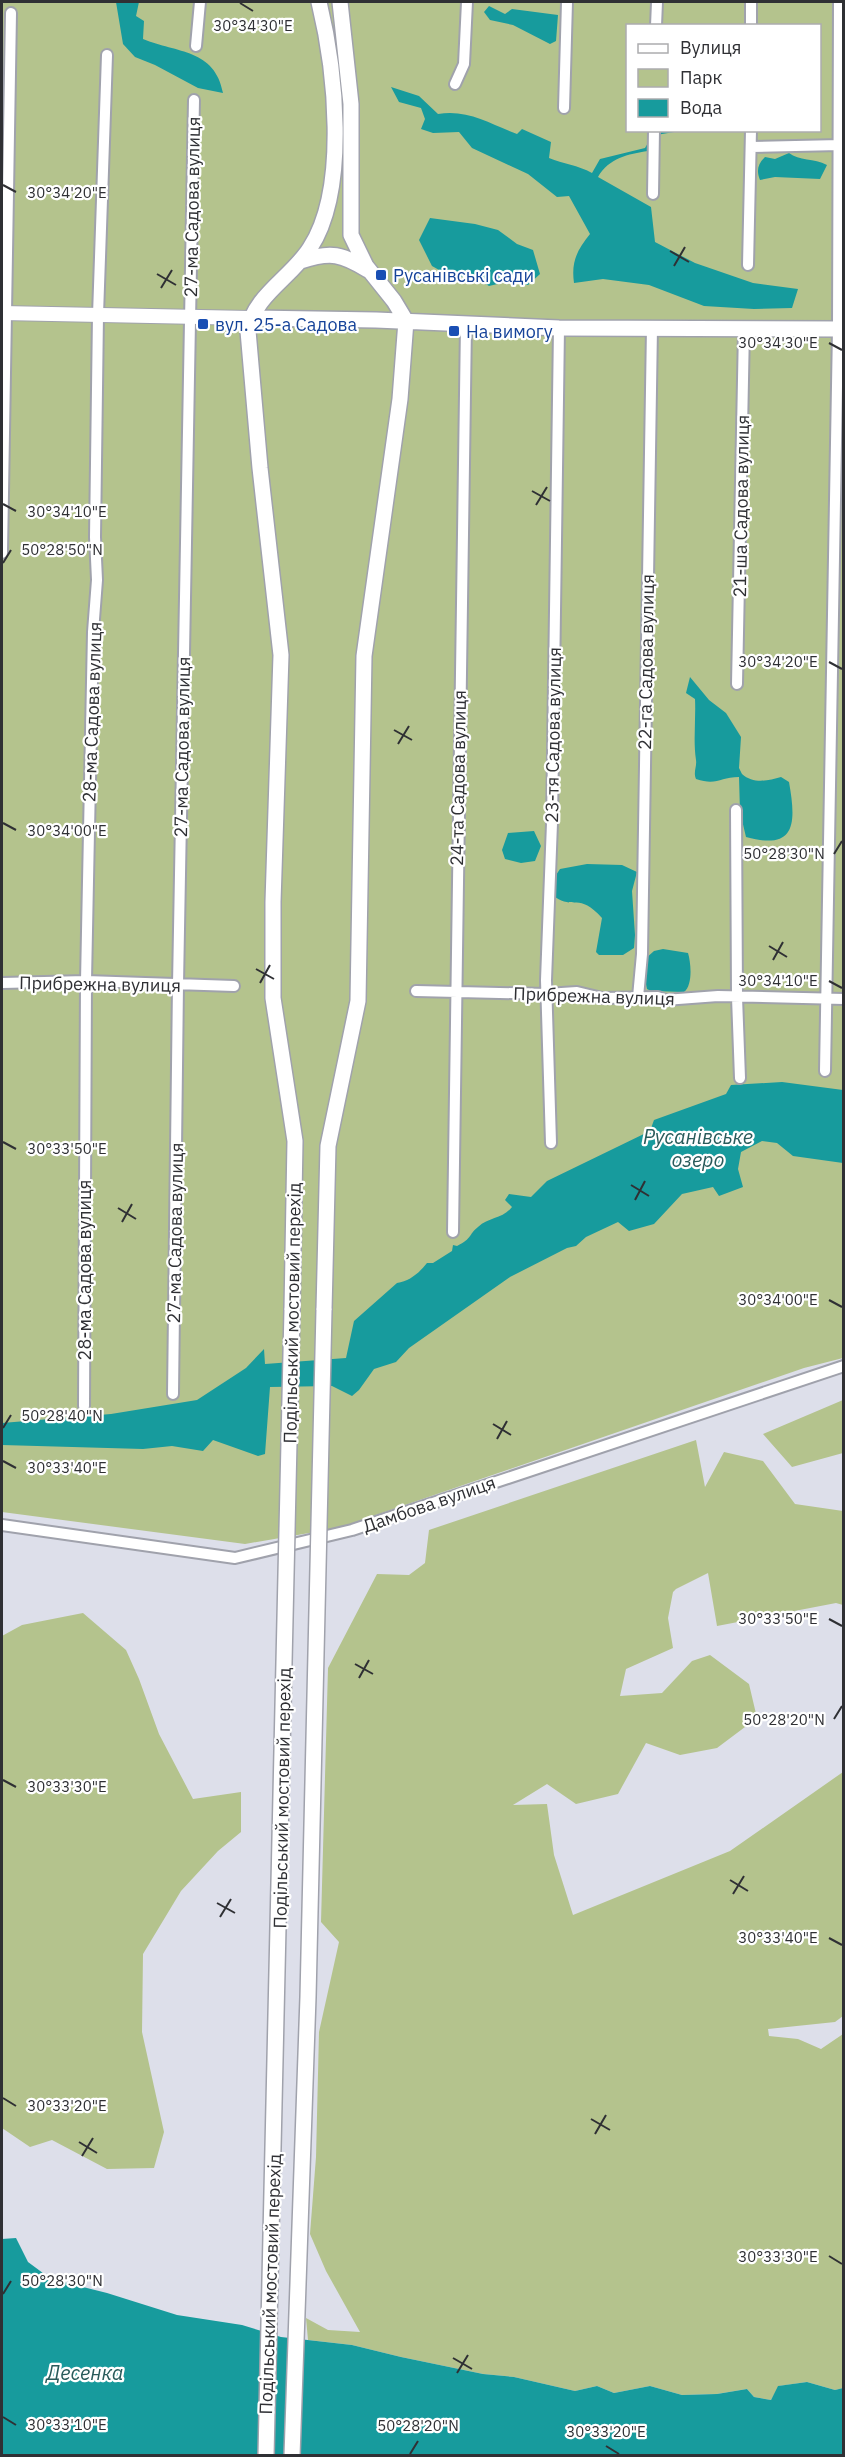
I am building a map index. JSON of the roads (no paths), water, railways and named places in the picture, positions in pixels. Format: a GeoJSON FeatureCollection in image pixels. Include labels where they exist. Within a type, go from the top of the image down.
{"type":"FeatureCollection","features":[{"type":"Feature","properties":{"kind":"main road"},"geometry":{"type":"LineString","coordinates":[[250,318],[278,283],[311,248],[325,219],[334,158],[333,86],[319,2]]}},
{"type":"Feature","properties":{"kind":"main road"},"geometry":{"type":"LineString","coordinates":[[340,2],[351,104],[351,235],[357,250],[371,272],[394,301],[406,321]]}},
{"type":"Feature","properties":{"kind":"main road"},"geometry":{"type":"LineString","coordinates":[[301,261],[316,256],[335,254],[352,260],[371,272]]}},
{"type":"Feature","properties":{"kind":"main road"},"geometry":{"type":"LineString","coordinates":[[250,318],[406,321],[559,328],[841,329]]}},
{"type":"Feature","properties":{"kind":"main road","name":"Подільський мостовий перехід"},"geometry":{"type":"LineString","coordinates":[[250,318],[248,331],[260,468],[281,655],[273,902],[273,998],[295,1141],[266,2456]]}},
{"type":"Feature","properties":{"kind":"main road","name":"Подільський мостовий перехід"},"geometry":{"type":"LineString","coordinates":[[292,2456],[308,1997],[328,1146],[358,1001],[364,656],[400,399],[406,321]]}},
{"type":"Feature","properties":{"kind":"street"},"geometry":{"type":"LineString","coordinates":[[196,46],[200,2]]}},
{"type":"Feature","properties":{"kind":"street"},"geometry":{"type":"LineString","coordinates":[[455,84],[464,64],[467,2]]}},
{"type":"Feature","properties":{"kind":"street"},"geometry":{"type":"LineString","coordinates":[[564,108],[567,2]]}},
{"type":"Feature","properties":{"kind":"street"},"geometry":{"type":"LineString","coordinates":[[656,24],[657,2]]}},
{"type":"Feature","properties":{"kind":"street"},"geometry":{"type":"LineString","coordinates":[[751,2],[751,24]]}},
{"type":"Feature","properties":{"kind":"street"},"geometry":{"type":"LineString","coordinates":[[825,1071],[841,329],[839,2]]}},
{"type":"Feature","properties":{"kind":"street"},"geometry":{"type":"LineString","coordinates":[[2,553],[4,313],[11,13]]}},
{"type":"Feature","properties":{"kind":"street","name":"28-ма Садова вулиця"},"geometry":{"type":"LineString","coordinates":[[84,1406],[86,981],[93,632],[97,580],[95,537],[98,315],[106,55]]}},
{"type":"Feature","properties":{"kind":"street","name":"27-ма Садова вулиця"},"geometry":{"type":"LineString","coordinates":[[172,1394],[177,985],[194,100]]}},
{"type":"Feature","properties":{"kind":"street"},"geometry":{"type":"LineString","coordinates":[[653,194],[654,132]]}},
{"type":"Feature","properties":{"kind":"street"},"geometry":{"type":"LineString","coordinates":[[748,265],[751,132]]}},
{"type":"Feature","properties":{"kind":"street"},"geometry":{"type":"LineString","coordinates":[[751,147],[840,145]]}},
{"type":"Feature","properties":{"kind":"street"},"geometry":{"type":"LineString","coordinates":[[4,313],[250,318]]}},
{"type":"Feature","properties":{"kind":"street","name":"24-та Садова вулиця"},"geometry":{"type":"LineString","coordinates":[[453,1232],[466,324]]}},
{"type":"Feature","properties":{"kind":"street","name":"22-га Садова вулиця"},"geometry":{"type":"LineString","coordinates":[[638,997],[642,942],[652,327]]}},
{"type":"Feature","properties":{"kind":"street","name":"23-тя Садова вулиця"},"geometry":{"type":"LineString","coordinates":[[551,1143],[546,994],[552,799],[559,328]]}},
{"type":"Feature","properties":{"kind":"street","name":"21-ша Садова вулиця"},"geometry":{"type":"LineString","coordinates":[[737,684],[744,329]]}},
{"type":"Feature","properties":{"kind":"street"},"geometry":{"type":"LineString","coordinates":[[736,810],[740,1078]]}},
{"type":"Feature","properties":{"kind":"street","name":"Прибрежна вулиця"},"geometry":{"type":"LineString","coordinates":[[2,983],[86,981],[234,986]]}},
{"type":"Feature","properties":{"kind":"street","name":"Прибрежна вулиця"},"geometry":{"type":"LineString","coordinates":[[416,991],[546,994],[578,992],[602,998],[658,997],[665,1000],[695,996],[843,999]]}},
{"type":"Feature","properties":{"kind":"street","name":"Дамбова вулиця"},"geometry":{"type":"LineString","coordinates":[[2,1524],[235,1558],[352,1530],[843,1366]]}},
{"type":"Feature","properties":{"kind":"water"},"geometry":{"type":"Polygon","coordinates":[[[116,2],[139,2],[136,16],[144,21],[143,39],[203,60],[219,79],[223,93],[198,88],[135,57],[123,44],[116,2]]]}},
{"type":"Feature","properties":{"kind":"water"},"geometry":{"type":"Polygon","coordinates":[[[489,6],[505,14],[512,9],[558,15],[556,41],[550,44],[513,25],[490,20],[484,12],[489,6]]]}},
{"type":"Feature","properties":{"kind":"water"},"geometry":{"type":"Polygon","coordinates":[[[391,87],[419,96],[438,114],[469,115],[517,134],[522,129],[551,142],[549,158],[592,173],[600,159],[645,148],[654,132],[674,132],[656,135],[648,151],[613,161],[598,177],[651,207],[655,242],[695,263],[753,283],[798,289],[792,308],[754,309],[704,306],[649,285],[603,279],[574,283],[573,269],[576,257],[590,234],[569,196],[557,197],[528,174],[472,148],[459,132],[433,133],[421,129],[425,119],[421,108],[399,102],[391,87]]]}},
{"type":"Feature","properties":{"kind":"water"},"geometry":{"type":"Polygon","coordinates":[[[789,153],[827,165],[820,179],[775,177],[760,180],[758,167],[765,157],[775,159],[789,153]]]}},
{"type":"Feature","properties":{"kind":"water"},"geometry":{"type":"Polygon","coordinates":[[[430,218],[475,224],[498,230],[517,244],[533,250],[540,274],[528,285],[510,281],[489,286],[478,279],[448,275],[432,266],[419,240],[430,218]]]}},
{"type":"Feature","properties":{"kind":"water"},"geometry":{"type":"Polygon","coordinates":[[[690,677],[709,700],[726,713],[741,737],[739,768],[742,774],[756,780],[781,777],[789,782],[792,821],[784,836],[775,840],[746,837],[740,812],[739,777],[714,781],[696,779],[695,699],[686,693],[690,677]]]}},
{"type":"Feature","properties":{"kind":"water"},"geometry":{"type":"Polygon","coordinates":[[[534,831],[541,846],[535,861],[521,863],[505,859],[502,850],[508,833],[534,831]]]}},
{"type":"Feature","properties":{"kind":"water"},"geometry":{"type":"Polygon","coordinates":[[[587,864],[622,865],[637,872],[632,891],[634,948],[623,955],[599,955],[596,952],[602,918],[582,903],[561,901],[555,897],[554,878],[560,869],[587,864]]]}},
{"type":"Feature","properties":{"kind":"water"},"geometry":{"type":"Polygon","coordinates":[[[663,949],[688,953],[690,979],[684,992],[647,989],[644,974],[645,959],[654,951],[663,949]]]}},
{"type":"Feature","properties":{"kind":"water","name":"Русанівське озеро"},"geometry":{"type":"Polygon","coordinates":[[[782,1082],[843,1090],[843,1163],[793,1156],[777,1143],[762,1141],[741,1152],[738,1169],[743,1187],[719,1196],[713,1187],[682,1194],[654,1224],[629,1231],[618,1222],[586,1237],[576,1246],[567,1248],[510,1277],[409,1348],[396,1362],[374,1369],[352,1396],[332,1386],[270,1387],[265,1454],[258,1456],[213,1440],[203,1451],[172,1446],[143,1449],[2,1445],[2,1423],[111,1414],[197,1400],[246,1368],[264,1349],[265,1364],[346,1358],[354,1321],[397,1283],[410,1278],[427,1263],[433,1263],[452,1251],[453,1245],[457,1246],[466,1241],[482,1224],[508,1211],[512,1207],[505,1200],[509,1194],[531,1197],[547,1181],[650,1131],[654,1120],[726,1094],[731,1085],[782,1082]]]}},
{"type":"Feature","properties":{"kind":"water","name":"Десенка"},"geometry":{"type":"Polygon","coordinates":[[[16,2238],[28,2262],[51,2279],[107,2293],[177,2315],[242,2325],[281,2337],[352,2345],[483,2374],[514,2377],[575,2391],[597,2386],[614,2393],[650,2386],[682,2395],[717,2394],[747,2389],[754,2397],[771,2400],[778,2386],[807,2382],[835,2390],[843,2388],[843,2455],[2,2456],[2,2239],[16,2238]]]}},
{"type":"Feature","properties":{"kind":"place","name":"Русанівські сади"},"geometry":{"type":"Point","coordinates":[381,275]}},
{"type":"Feature","properties":{"kind":"place","name":"вул. 25-а Садова"},"geometry":{"type":"Point","coordinates":[203,324]}},
{"type":"Feature","properties":{"kind":"place","name":"На вимогу"},"geometry":{"type":"Point","coordinates":[454,331]}}]}
